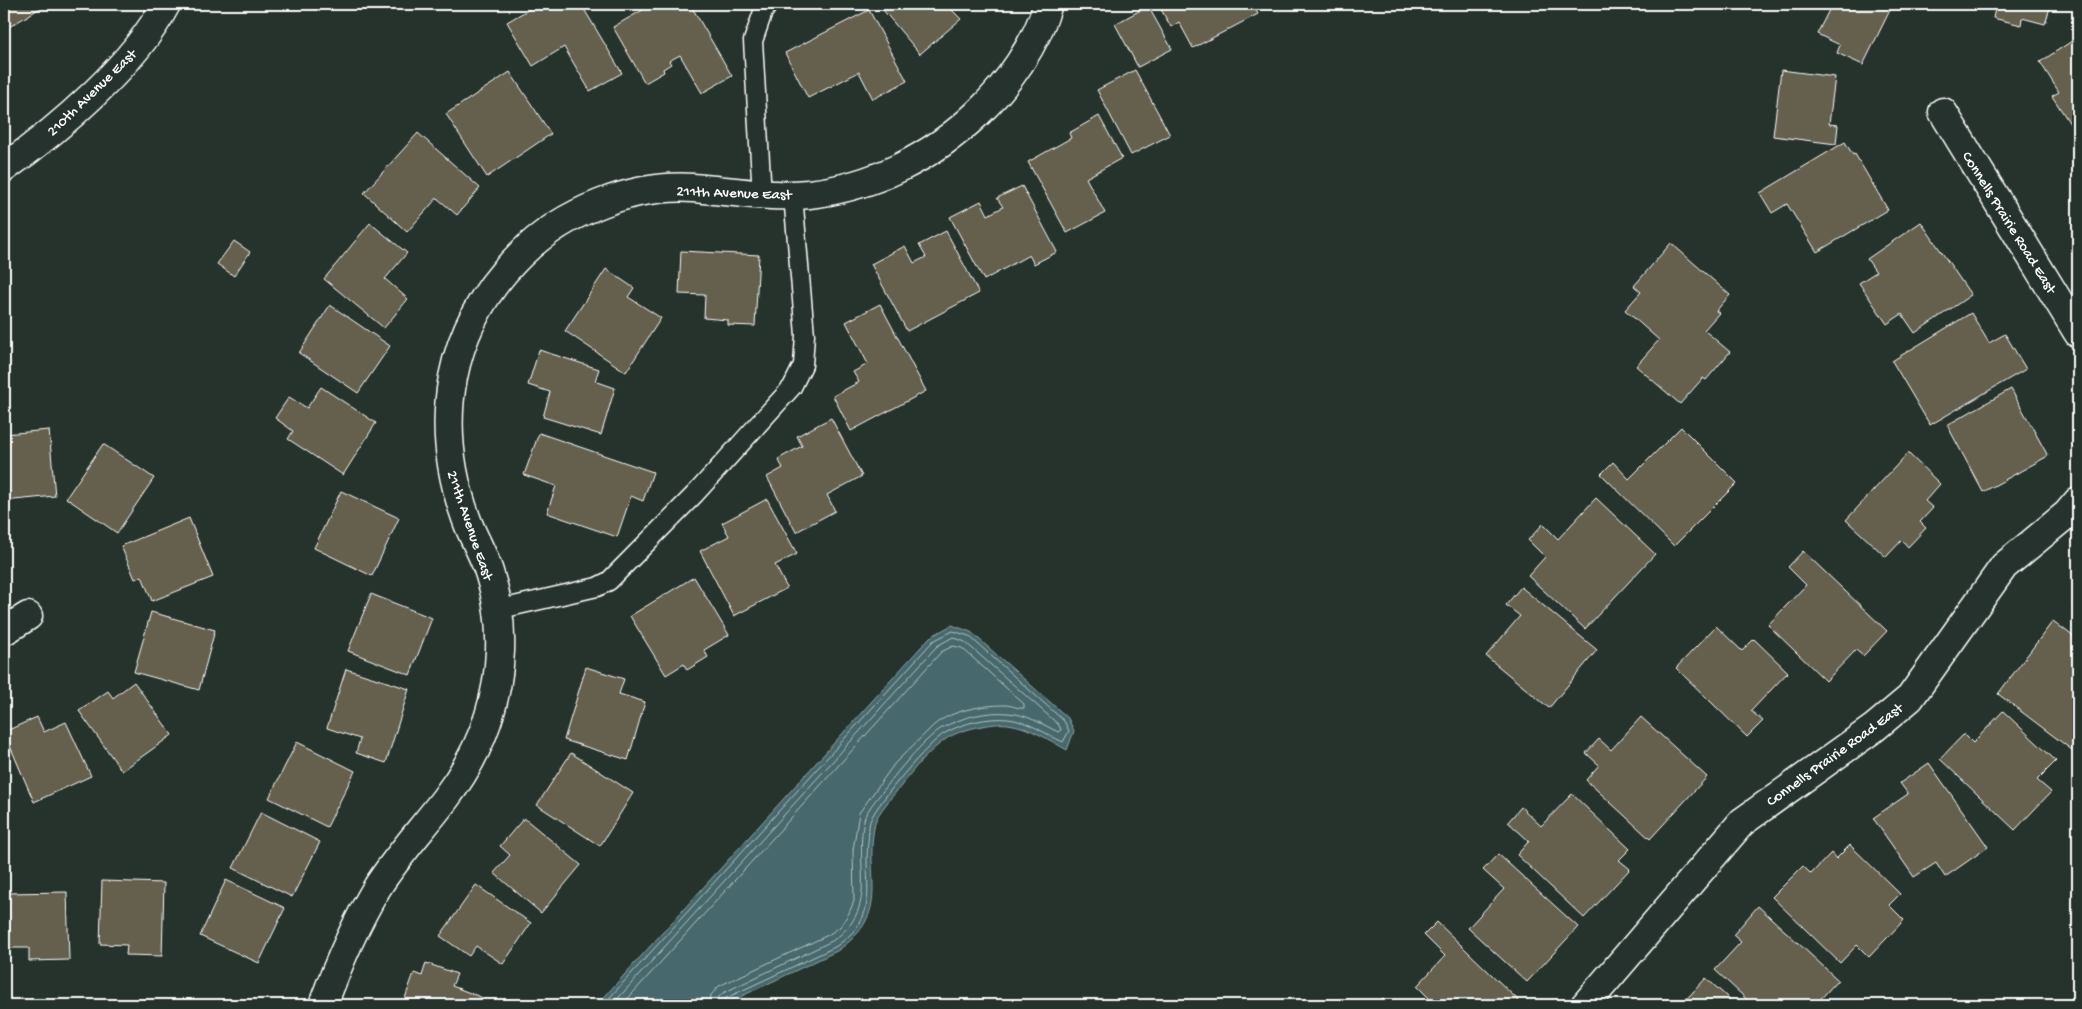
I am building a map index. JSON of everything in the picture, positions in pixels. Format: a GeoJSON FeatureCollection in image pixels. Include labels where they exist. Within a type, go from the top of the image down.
{"type":"FeatureCollection","features":[{"type":"Feature","properties":{"kind":"street","name":"210th Avenue East"},"geometry":{"type":"LineString","coordinates":[[4,168],[36,145],[131,57],[166,4]]}},
{"type":"Feature","properties":{"kind":"street","name":"211th Avenue East"},"geometry":{"type":"LineString","coordinates":[[323,1005],[341,958],[378,886],[420,828],[445,799],[470,761],[486,727],[495,695],[500,650],[497,610],[489,572],[467,521],[454,482],[448,444],[448,411],[456,362],[469,327],[487,294],[520,256],[541,237],[577,214],[619,198],[656,190],[689,188],[762,196],[837,190],[881,176],[917,160],[958,132],[991,100],[1013,73],[1029,47],[1048,4]]}},
{"type":"Feature","properties":{"kind":"street","name":"Connells Prairie Road East"},"geometry":{"type":"LineString","coordinates":[[1943,112],[2078,332]]}},
{"type":"Feature","properties":{"kind":"street","name":"Connells Prairie Road East"},"geometry":{"type":"LineString","coordinates":[[1585,1005],[1742,822],[1874,728],[1910,698],[2004,566],[2067,514],[2078,501]]}},
{"type":"Feature","properties":{"kind":"street"},"geometry":{"type":"LineString","coordinates":[[4,631],[28,616]]}},
{"type":"Feature","properties":{"kind":"lane"},"geometry":{"type":"LineString","coordinates":[[762,196],[753,41],[763,12],[769,4]]}},
{"type":"Feature","properties":{"kind":"lane"},"geometry":{"type":"LineString","coordinates":[[497,610],[597,587],[609,581],[695,494],[792,387],[804,365],[805,336],[793,195]]}},
{"type":"Feature","properties":{"kind":"water"},"geometry":{"type":"Polygon","coordinates":[[[952,625],[971,632],[1068,718],[1074,731],[1067,750],[1032,731],[1008,724],[985,725],[951,736],[933,749],[916,767],[876,819],[872,842],[873,893],[871,908],[865,922],[855,937],[837,951],[723,1005],[597,1005],[930,637],[952,625]]]}},
{"type":"Feature","properties":{"kind":"building"},"geometry":{"type":"Polygon","coordinates":[[[4,4],[47,4],[4,30],[4,4]]]}},
{"type":"Feature","properties":{"kind":"building"},"geometry":{"type":"Polygon","coordinates":[[[538,4],[581,4],[622,73],[590,91],[564,47],[533,66],[507,22],[538,4]]]}},
{"type":"Feature","properties":{"kind":"building"},"geometry":{"type":"Polygon","coordinates":[[[653,4],[690,4],[732,76],[702,93],[680,55],[669,61],[671,64],[663,69],[664,72],[645,83],[613,27],[653,4]]]}},
{"type":"Feature","properties":{"kind":"building"},"geometry":{"type":"Polygon","coordinates":[[[878,4],[967,4],[960,10],[957,6],[952,10],[961,19],[920,54],[878,4]]]}},
{"type":"Feature","properties":{"kind":"building"},"geometry":{"type":"Polygon","coordinates":[[[1158,4],[1253,4],[1258,14],[1193,48],[1179,22],[1171,27],[1158,4]]]}},
{"type":"Feature","properties":{"kind":"building"},"geometry":{"type":"Polygon","coordinates":[[[1832,4],[1893,4],[1863,65],[1837,53],[1840,45],[1817,34],[1832,4]]]}},
{"type":"Feature","properties":{"kind":"building"},"geometry":{"type":"Polygon","coordinates":[[[1996,4],[2051,4],[2045,24],[2022,18],[2021,25],[1993,18],[1996,4]]]}},
{"type":"Feature","properties":{"kind":"building"},"geometry":{"type":"Polygon","coordinates":[[[1148,6],[1172,49],[1138,67],[1115,24],[1148,6]]]}},
{"type":"Feature","properties":{"kind":"building"},"geometry":{"type":"Polygon","coordinates":[[[869,10],[907,81],[873,99],[859,72],[808,98],[785,53],[869,10]]]}},
{"type":"Feature","properties":{"kind":"building"},"geometry":{"type":"Polygon","coordinates":[[[2078,37],[2078,136],[2052,96],[2059,92],[2040,62],[2078,37]]]}},
{"type":"Feature","properties":{"kind":"building"},"geometry":{"type":"Polygon","coordinates":[[[1135,70],[1170,135],[1131,155],[1097,90],[1135,70]]]}},
{"type":"Feature","properties":{"kind":"building"},"geometry":{"type":"Polygon","coordinates":[[[1781,70],[1835,77],[1829,124],[1838,125],[1836,144],[1773,136],[1781,70]]]}},
{"type":"Feature","properties":{"kind":"building"},"geometry":{"type":"Polygon","coordinates":[[[510,72],[551,134],[487,177],[446,114],[510,72]]]}},
{"type":"Feature","properties":{"kind":"building"},"geometry":{"type":"Polygon","coordinates":[[[1099,116],[1122,158],[1086,178],[1105,213],[1067,233],[1028,162],[1071,138],[1069,133],[1099,116]]]}},
{"type":"Feature","properties":{"kind":"building"},"geometry":{"type":"Polygon","coordinates":[[[418,133],[480,188],[457,215],[437,198],[407,232],[364,193],[418,133]]]}},
{"type":"Feature","properties":{"kind":"building"},"geometry":{"type":"Polygon","coordinates":[[[1845,142],[1853,155],[1855,154],[1888,210],[1817,252],[1787,204],[1772,213],[1760,193],[1845,142]]]}},
{"type":"Feature","properties":{"kind":"building"},"geometry":{"type":"Polygon","coordinates":[[[2078,161],[2078,175],[2072,165],[2078,161]]]}},
{"type":"Feature","properties":{"kind":"building"},"geometry":{"type":"Polygon","coordinates":[[[1022,186],[1057,252],[1034,264],[1029,255],[984,280],[950,217],[981,201],[988,215],[1003,207],[997,198],[1022,186]]]}},
{"type":"Feature","properties":{"kind":"building"},"geometry":{"type":"Polygon","coordinates":[[[1921,222],[1971,295],[1915,333],[1902,314],[1887,324],[1859,283],[1876,272],[1867,259],[1921,222]]]}},
{"type":"Feature","properties":{"kind":"building"},"geometry":{"type":"Polygon","coordinates":[[[370,223],[407,253],[385,279],[408,299],[384,328],[324,279],[370,223]]]}},
{"type":"Feature","properties":{"kind":"building"},"geometry":{"type":"Polygon","coordinates":[[[946,231],[979,293],[907,331],[871,264],[905,246],[914,263],[926,257],[919,245],[946,231]]]}},
{"type":"Feature","properties":{"kind":"building"},"geometry":{"type":"Polygon","coordinates":[[[234,241],[250,252],[234,276],[217,264],[234,241]]]}},
{"type":"Feature","properties":{"kind":"building"},"geometry":{"type":"Polygon","coordinates":[[[1671,243],[1730,295],[1716,311],[1719,313],[1704,330],[1730,352],[1706,380],[1703,378],[1680,404],[1636,366],[1659,340],[1625,310],[1641,292],[1634,286],[1671,243]]]}},
{"type":"Feature","properties":{"kind":"building"},"geometry":{"type":"Polygon","coordinates":[[[681,251],[759,255],[755,326],[728,325],[728,320],[704,318],[705,295],[679,294],[681,251]]]}},
{"type":"Feature","properties":{"kind":"building"},"geometry":{"type":"Polygon","coordinates":[[[606,269],[634,288],[628,297],[661,318],[626,372],[565,331],[606,269]]]}},
{"type":"Feature","properties":{"kind":"building"},"geometry":{"type":"Polygon","coordinates":[[[880,304],[926,391],[851,431],[833,396],[859,382],[853,372],[868,364],[846,322],[880,304]]]}},
{"type":"Feature","properties":{"kind":"building"},"geometry":{"type":"Polygon","coordinates":[[[330,305],[390,346],[358,393],[299,353],[330,305]]]}},
{"type":"Feature","properties":{"kind":"building"},"geometry":{"type":"Polygon","coordinates":[[[1971,313],[1989,343],[2005,334],[2026,369],[1930,425],[1892,361],[1971,313]]]}},
{"type":"Feature","properties":{"kind":"building"},"geometry":{"type":"Polygon","coordinates":[[[539,350],[599,369],[595,381],[615,388],[601,435],[543,417],[550,392],[528,385],[539,350]]]}},
{"type":"Feature","properties":{"kind":"building"},"geometry":{"type":"Polygon","coordinates":[[[321,387],[376,423],[343,475],[288,439],[293,431],[275,418],[289,397],[307,408],[321,387]]]}},
{"type":"Feature","properties":{"kind":"building"},"geometry":{"type":"Polygon","coordinates":[[[2011,389],[2048,456],[1983,492],[1947,425],[2011,389]]]}},
{"type":"Feature","properties":{"kind":"building"},"geometry":{"type":"Polygon","coordinates":[[[831,418],[862,476],[827,495],[835,511],[796,532],[767,477],[783,468],[778,459],[802,446],[797,436],[831,418]]]}},
{"type":"Feature","properties":{"kind":"building"},"geometry":{"type":"Polygon","coordinates":[[[1681,427],[1737,483],[1674,546],[1601,474],[1613,462],[1629,479],[1681,427]]]}},
{"type":"Feature","properties":{"kind":"building"},"geometry":{"type":"Polygon","coordinates":[[[49,430],[55,496],[4,501],[4,434],[49,430]]]}},
{"type":"Feature","properties":{"kind":"building"},"geometry":{"type":"Polygon","coordinates":[[[539,433],[653,472],[643,501],[631,496],[617,537],[547,513],[556,486],[524,475],[539,433]]]}},
{"type":"Feature","properties":{"kind":"building"},"geometry":{"type":"Polygon","coordinates":[[[103,444],[154,478],[117,533],[66,498],[103,444]]]}},
{"type":"Feature","properties":{"kind":"building"},"geometry":{"type":"Polygon","coordinates":[[[1908,453],[1940,484],[1925,501],[1933,508],[1920,522],[1926,528],[1908,547],[1902,540],[1886,557],[1846,520],[1908,453]]]}},
{"type":"Feature","properties":{"kind":"building"},"geometry":{"type":"Polygon","coordinates":[[[341,491],[399,518],[372,576],[314,548],[341,491]]]}},
{"type":"Feature","properties":{"kind":"building"},"geometry":{"type":"Polygon","coordinates":[[[1596,498],[1655,554],[1585,629],[1528,576],[1545,557],[1528,540],[1543,524],[1558,539],[1596,498]]]}},
{"type":"Feature","properties":{"kind":"building"},"geometry":{"type":"Polygon","coordinates":[[[767,499],[797,554],[775,565],[787,588],[734,616],[700,551],[729,536],[722,523],[767,499]]]}},
{"type":"Feature","properties":{"kind":"building"},"geometry":{"type":"Polygon","coordinates":[[[189,518],[213,577],[152,601],[142,576],[135,579],[121,546],[189,518]]]}},
{"type":"Feature","properties":{"kind":"building"},"geometry":{"type":"Polygon","coordinates":[[[1803,551],[1887,631],[1863,656],[1856,650],[1826,681],[1768,625],[1806,585],[1788,567],[1803,551]]]}},
{"type":"Feature","properties":{"kind":"building"},"geometry":{"type":"Polygon","coordinates":[[[694,577],[729,635],[704,650],[708,657],[687,670],[684,664],[666,675],[630,616],[694,577]]]}},
{"type":"Feature","properties":{"kind":"building"},"geometry":{"type":"Polygon","coordinates":[[[1521,587],[1597,650],[1549,708],[1486,656],[1520,616],[1506,605],[1521,587]]]}},
{"type":"Feature","properties":{"kind":"building"},"geometry":{"type":"Polygon","coordinates":[[[371,594],[432,618],[410,675],[348,651],[371,594]]]}},
{"type":"Feature","properties":{"kind":"building"},"geometry":{"type":"Polygon","coordinates":[[[2078,597],[2078,610],[2072,604],[2078,597]]]}},
{"type":"Feature","properties":{"kind":"building"},"geometry":{"type":"Polygon","coordinates":[[[151,612],[215,630],[199,690],[134,672],[151,612]]]}},
{"type":"Feature","properties":{"kind":"building"},"geometry":{"type":"Polygon","coordinates":[[[2053,621],[2078,640],[2078,742],[2072,750],[1998,694],[2053,621]]]}},
{"type":"Feature","properties":{"kind":"building"},"geometry":{"type":"Polygon","coordinates":[[[1716,626],[1742,651],[1754,639],[1788,672],[1751,711],[1763,721],[1747,737],[1676,668],[1716,626]]]}},
{"type":"Feature","properties":{"kind":"building"},"geometry":{"type":"Polygon","coordinates":[[[586,667],[624,679],[619,694],[645,702],[628,760],[564,740],[586,667]]]}},
{"type":"Feature","properties":{"kind":"building"},"geometry":{"type":"Polygon","coordinates":[[[346,669],[409,689],[386,763],[356,753],[360,739],[327,728],[346,669]]]}},
{"type":"Feature","properties":{"kind":"building"},"geometry":{"type":"Polygon","coordinates":[[[134,682],[172,735],[122,771],[79,711],[108,691],[113,698],[134,682]]]}},
{"type":"Feature","properties":{"kind":"building"},"geometry":{"type":"Polygon","coordinates":[[[2003,711],[2056,761],[2037,780],[2051,792],[2015,830],[1940,759],[1964,734],[1973,743],[2003,711]]]}},
{"type":"Feature","properties":{"kind":"building"},"geometry":{"type":"Polygon","coordinates":[[[37,717],[44,732],[66,722],[91,776],[34,802],[4,732],[37,717]]]}},
{"type":"Feature","properties":{"kind":"building"},"geometry":{"type":"Polygon","coordinates":[[[1641,717],[1707,777],[1650,839],[1586,780],[1599,765],[1586,753],[1599,739],[1611,750],[1641,717]]]}},
{"type":"Feature","properties":{"kind":"building"},"geometry":{"type":"Polygon","coordinates":[[[297,742],[355,771],[327,827],[269,798],[297,742]]]}},
{"type":"Feature","properties":{"kind":"building"},"geometry":{"type":"Polygon","coordinates":[[[571,753],[633,793],[600,846],[537,805],[571,753]]]}},
{"type":"Feature","properties":{"kind":"building"},"geometry":{"type":"Polygon","coordinates":[[[1929,763],[1988,847],[1945,877],[1936,863],[1914,877],[1873,818],[1908,794],[1900,783],[1929,763]]]}},
{"type":"Feature","properties":{"kind":"building"},"geometry":{"type":"Polygon","coordinates":[[[1572,794],[1630,849],[1619,860],[1630,869],[1584,918],[1517,855],[1529,841],[1508,822],[1521,807],[1541,826],[1572,794]]]}},
{"type":"Feature","properties":{"kind":"building"},"geometry":{"type":"Polygon","coordinates":[[[261,812],[320,842],[292,897],[233,868],[261,812]]]}},
{"type":"Feature","properties":{"kind":"building"},"geometry":{"type":"Polygon","coordinates":[[[524,818],[581,865],[541,913],[494,873],[510,855],[500,846],[524,818]]]}},
{"type":"Feature","properties":{"kind":"building"},"geometry":{"type":"Polygon","coordinates":[[[1850,845],[1900,894],[1889,905],[1904,920],[1869,957],[1857,945],[1840,963],[1772,897],[1803,866],[1811,874],[1831,853],[1836,859],[1850,845]]]}},
{"type":"Feature","properties":{"kind":"building"},"geometry":{"type":"Polygon","coordinates":[[[1498,854],[1578,927],[1527,982],[1468,928],[1504,889],[1483,870],[1498,854]]]}},
{"type":"Feature","properties":{"kind":"building"},"geometry":{"type":"Polygon","coordinates":[[[226,880],[285,908],[259,963],[200,936],[226,880]]]}},
{"type":"Feature","properties":{"kind":"building"},"geometry":{"type":"Polygon","coordinates":[[[102,881],[164,883],[162,956],[126,955],[127,945],[100,944],[102,881]]]}},
{"type":"Feature","properties":{"kind":"building"},"geometry":{"type":"Polygon","coordinates":[[[476,885],[531,923],[503,964],[476,946],[469,956],[440,936],[476,885]]]}},
{"type":"Feature","properties":{"kind":"building"},"geometry":{"type":"Polygon","coordinates":[[[67,892],[69,960],[29,961],[29,948],[7,948],[5,893],[67,892]]]}},
{"type":"Feature","properties":{"kind":"building"},"geometry":{"type":"Polygon","coordinates":[[[1758,906],[1838,980],[1815,1005],[1753,1005],[1715,970],[1741,942],[1733,935],[1758,906]]]}},
{"type":"Feature","properties":{"kind":"building"},"geometry":{"type":"Polygon","coordinates":[[[1437,922],[1519,1001],[1515,1005],[1436,1005],[1417,986],[1445,956],[1424,935],[1437,922]]]}},
{"type":"Feature","properties":{"kind":"building"},"geometry":{"type":"Polygon","coordinates":[[[426,963],[457,974],[452,986],[483,998],[480,1005],[410,1005],[404,1001],[414,973],[422,976],[426,963]]]}},
{"type":"Feature","properties":{"kind":"building"},"geometry":{"type":"Polygon","coordinates":[[[1706,978],[1736,1005],[1681,1005],[1706,978]]]}},
{"type":"Feature","properties":{"kind":"building"},"geometry":{"type":"Polygon","coordinates":[[[1383,998],[1391,1005],[1377,1005],[1383,998]]]}}]}
